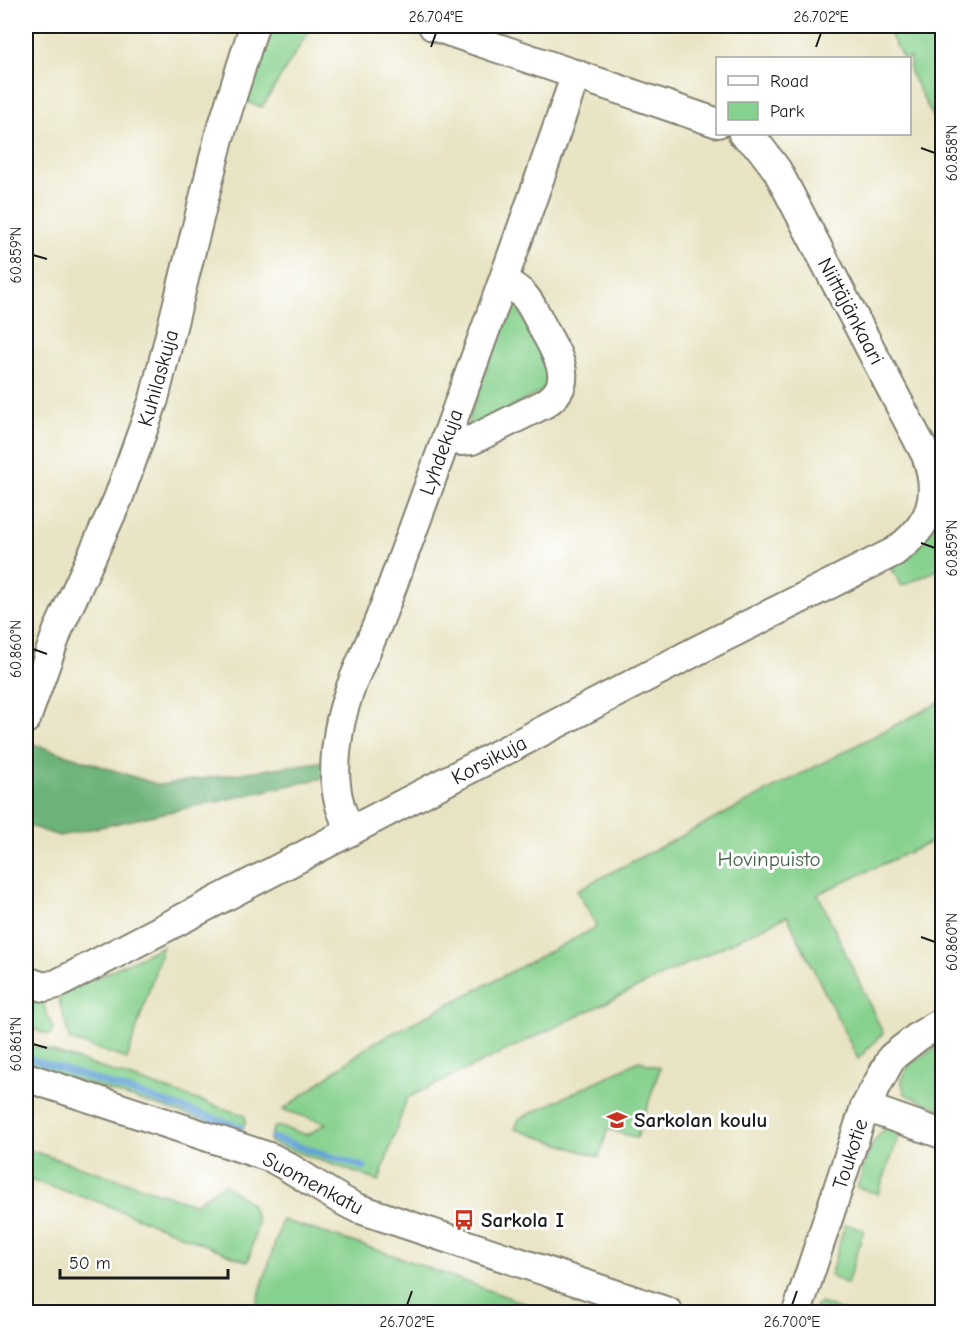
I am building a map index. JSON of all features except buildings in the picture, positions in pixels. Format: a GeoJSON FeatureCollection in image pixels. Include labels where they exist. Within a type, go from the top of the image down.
{"type":"FeatureCollection","features":[{"type":"Feature","properties":{"kind":"street","name":"Kuhilaskuja"},"geometry":{"type":"LineString","coordinates":[[26,719],[58,630],[118,499],[154,399],[219,138],[254,26]]}},
{"type":"Feature","properties":{"kind":"street"},"geometry":{"type":"LineString","coordinates":[[433,26],[716,123]]}},
{"type":"Feature","properties":{"kind":"street","name":"Lyhdekuja"},"geometry":{"type":"LineString","coordinates":[[351,831],[341,814],[336,796],[337,748],[347,698],[377,627],[576,74]]}},
{"type":"Feature","properties":{"kind":"street","name":"Niittäjänkaari"},"geometry":{"type":"LineString","coordinates":[[744,135],[759,146],[777,170],[926,455],[933,481],[932,502]]}},
{"type":"Feature","properties":{"kind":"street"},"geometry":{"type":"LineString","coordinates":[[447,436],[460,441],[472,440],[544,404],[559,391],[562,369],[557,354],[521,291],[503,282]]}},
{"type":"Feature","properties":{"kind":"street","name":"Korsikuja"},"geometry":{"type":"LineString","coordinates":[[26,981],[44,987],[57,984],[698,650],[894,552],[920,529],[932,502]]}},
{"type":"Feature","properties":{"kind":"street","name":"Toukotie"},"geometry":{"type":"LineString","coordinates":[[797,1312],[865,1107],[892,1057],[942,1022]]}},
{"type":"Feature","properties":{"kind":"street","name":"Suomenkatu"},"geometry":{"type":"LineString","coordinates":[[26,1077],[272,1158],[333,1196],[357,1208],[668,1312]]}},
{"type":"Feature","properties":{"kind":"street"},"geometry":{"type":"LineString","coordinates":[[865,1107],[942,1134]]}},
{"type":"Feature","properties":{"kind":"green space"},"geometry":{"type":"Polygon","coordinates":[[[268,26],[312,26],[262,107],[246,102],[268,26]]]}},
{"type":"Feature","properties":{"kind":"green space"},"geometry":{"type":"Polygon","coordinates":[[[885,26],[942,26],[942,135],[911,74],[911,57],[902,57],[885,26]]]}},
{"type":"Feature","properties":{"kind":"green space"},"geometry":{"type":"Polygon","coordinates":[[[509,304],[516,305],[552,368],[546,389],[473,427],[468,421],[509,304]]]}},
{"type":"Feature","properties":{"kind":"green space"},"geometry":{"type":"Polygon","coordinates":[[[942,509],[942,568],[902,586],[890,566],[942,509]]]}},
{"type":"Feature","properties":{"kind":"green space","name":"Hovinpuisto"},"geometry":{"type":"Polygon","coordinates":[[[942,701],[942,837],[818,894],[883,1033],[858,1059],[787,916],[407,1098],[379,1181],[271,1143],[269,1140],[273,1129],[277,1126],[308,1135],[326,1123],[283,1110],[370,1045],[597,927],[577,890],[942,701]]]}},
{"type":"Feature","properties":{"kind":"green space"},"geometry":{"type":"Polygon","coordinates":[[[33,744],[159,785],[325,761],[324,778],[59,836],[26,825],[26,767],[33,744]]]}},
{"type":"Feature","properties":{"kind":"green space"},"geometry":{"type":"Polygon","coordinates":[[[163,946],[127,1059],[70,1040],[59,1001],[60,995],[163,946]]]}},
{"type":"Feature","properties":{"kind":"green space"},"geometry":{"type":"Polygon","coordinates":[[[41,998],[53,1029],[50,1035],[26,1027],[26,1001],[32,1002],[41,998]]]}},
{"type":"Feature","properties":{"kind":"green space"},"geometry":{"type":"Polygon","coordinates":[[[26,1043],[244,1115],[246,1120],[242,1132],[26,1065],[26,1043]]]}},
{"type":"Feature","properties":{"kind":"green space"},"geometry":{"type":"Polygon","coordinates":[[[942,1043],[942,1110],[905,1094],[901,1079],[909,1065],[942,1043]]]}},
{"type":"Feature","properties":{"kind":"green space"},"geometry":{"type":"Polygon","coordinates":[[[639,1061],[660,1068],[637,1138],[608,1129],[599,1157],[515,1129],[519,1119],[639,1061]]]}},
{"type":"Feature","properties":{"kind":"green space"},"geometry":{"type":"Polygon","coordinates":[[[885,1129],[900,1133],[878,1194],[857,1187],[874,1141],[885,1129]]]}},
{"type":"Feature","properties":{"kind":"green space"},"geometry":{"type":"Polygon","coordinates":[[[26,1149],[194,1204],[224,1184],[251,1204],[258,1223],[248,1262],[96,1201],[26,1179],[26,1149]]]}},
{"type":"Feature","properties":{"kind":"green space"},"geometry":{"type":"Polygon","coordinates":[[[282,1220],[387,1253],[548,1312],[254,1312],[282,1220]]]}},
{"type":"Feature","properties":{"kind":"green space"},"geometry":{"type":"Polygon","coordinates":[[[845,1224],[864,1230],[847,1284],[830,1276],[845,1224]]]}},
{"type":"Feature","properties":{"kind":"green space"},"geometry":{"type":"Polygon","coordinates":[[[820,1303],[847,1312],[813,1312],[820,1303]]]}},
{"type":"Feature","properties":{"kind":"waterway"},"geometry":{"type":"LineString","coordinates":[[26,1057],[240,1127]]}},
{"type":"Feature","properties":{"kind":"waterway"},"geometry":{"type":"LineString","coordinates":[[273,1138],[364,1167]]}},
{"type":"Feature","properties":{"kind":"place","name":"Sarkolan koulu"},"geometry":{"type":"Point","coordinates":[617,1120]}},
{"type":"Feature","properties":{"kind":"place","name":"Sarkola I"},"geometry":{"type":"Point","coordinates":[464,1220]}}]}
